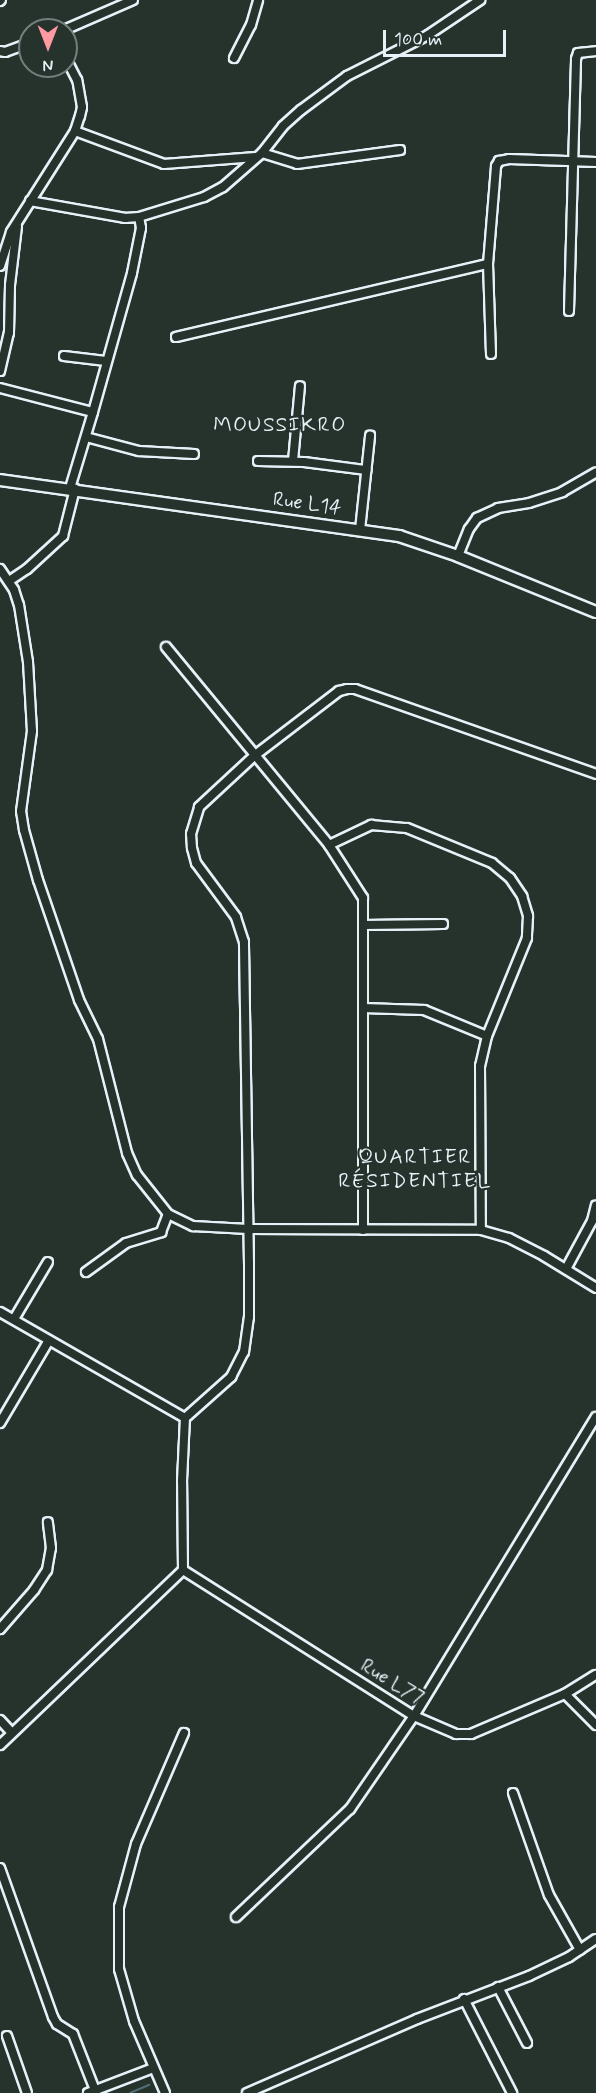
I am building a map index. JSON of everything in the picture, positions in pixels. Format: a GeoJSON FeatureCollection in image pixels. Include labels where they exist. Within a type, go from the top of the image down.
{"type":"FeatureCollection","features":[{"type":"Feature","properties":{"kind":"street"},"geometry":{"type":"LineString","coordinates":[[78,24],[133,0]]}},
{"type":"Feature","properties":{"kind":"street"},"geometry":{"type":"LineString","coordinates":[[234,58],[251,26],[258,0]]}},
{"type":"Feature","properties":{"kind":"street"},"geometry":{"type":"LineString","coordinates":[[30,201],[125,218],[139,217],[204,198],[223,187],[259,155],[282,126],[348,76],[428,35],[480,0]]}},
{"type":"Feature","properties":{"kind":"street"},"geometry":{"type":"LineString","coordinates":[[0,51],[5,52],[18,47]]}},
{"type":"Feature","properties":{"kind":"street"},"geometry":{"type":"LineString","coordinates":[[569,311],[576,58],[578,52],[596,51]]}},
{"type":"Feature","properties":{"kind":"street"},"geometry":{"type":"LineString","coordinates":[[0,266],[11,232],[75,131],[82,107],[76,78]]}},
{"type":"Feature","properties":{"kind":"street"},"geometry":{"type":"LineString","coordinates":[[75,131],[164,164],[259,155],[297,164],[400,150]]}},
{"type":"Feature","properties":{"kind":"street"},"geometry":{"type":"LineString","coordinates":[[491,354],[488,264],[496,166],[499,160],[596,162]]}},
{"type":"Feature","properties":{"kind":"street"},"geometry":{"type":"LineString","coordinates":[[9,581],[27,569],[63,536],[72,488],[114,330],[122,315],[141,228],[139,217]]}},
{"type":"Feature","properties":{"kind":"street"},"geometry":{"type":"LineString","coordinates":[[0,371],[9,333],[10,285],[18,223]]}},
{"type":"Feature","properties":{"kind":"street"},"geometry":{"type":"LineString","coordinates":[[0,232],[11,232]]}},
{"type":"Feature","properties":{"kind":"street"},"geometry":{"type":"LineString","coordinates":[[176,337],[488,264]]}},
{"type":"Feature","properties":{"kind":"street"},"geometry":{"type":"LineString","coordinates":[[64,356],[106,361]]}},
{"type":"Feature","properties":{"kind":"street"},"geometry":{"type":"LineString","coordinates":[[293,461],[300,386]]}},
{"type":"Feature","properties":{"kind":"street"},"geometry":{"type":"LineString","coordinates":[[0,388],[93,412]]}},
{"type":"Feature","properties":{"kind":"street"},"geometry":{"type":"LineString","coordinates":[[360,530],[370,436]]}},
{"type":"Feature","properties":{"kind":"street"},"geometry":{"type":"LineString","coordinates":[[86,437],[139,451],[194,454]]}},
{"type":"Feature","properties":{"kind":"street"},"geometry":{"type":"LineString","coordinates":[[258,461],[293,461],[366,470]]}},
{"type":"Feature","properties":{"kind":"street"},"geometry":{"type":"LineString","coordinates":[[458,556],[477,518],[498,508],[529,503],[562,492],[596,472]]}},
{"type":"Feature","properties":{"kind":"street","name":"Rue L14"},"geometry":{"type":"LineString","coordinates":[[0,480],[72,488],[399,537],[458,556],[596,612]]}},
{"type":"Feature","properties":{"kind":"street"},"geometry":{"type":"LineString","coordinates":[[0,569],[9,581],[19,605],[32,704],[32,731],[22,822],[38,880],[71,978],[98,1039],[128,1153],[137,1175],[168,1214],[193,1226],[248,1229],[481,1230],[509,1238],[596,1288]]}},
{"type":"Feature","properties":{"kind":"street"},"geometry":{"type":"LineString","coordinates":[[166,647],[329,844],[363,898],[363,1230]]}},
{"type":"Feature","properties":{"kind":"street"},"geometry":{"type":"LineString","coordinates":[[0,1745],[183,1570],[182,1481],[185,1418],[231,1377],[244,1352],[249,1317],[244,942],[236,917],[196,863],[191,834],[199,807],[254,756],[339,691],[347,689],[355,689],[596,774]]}},
{"type":"Feature","properties":{"kind":"street"},"geometry":{"type":"LineString","coordinates":[[329,844],[371,825],[407,828],[492,862],[510,878],[522,896],[528,916],[527,938],[487,1036],[479,1077],[481,1230]]}},
{"type":"Feature","properties":{"kind":"street"},"geometry":{"type":"LineString","coordinates":[[364,926],[443,924]]}},
{"type":"Feature","properties":{"kind":"street"},"geometry":{"type":"LineString","coordinates":[[363,1008],[423,1010],[487,1036]]}},
{"type":"Feature","properties":{"kind":"street"},"geometry":{"type":"LineString","coordinates":[[566,1269],[592,1221],[596,1205]]}},
{"type":"Feature","properties":{"kind":"street"},"geometry":{"type":"LineString","coordinates":[[86,1272],[126,1243],[161,1232],[168,1214]]}},
{"type":"Feature","properties":{"kind":"street"},"geometry":{"type":"LineString","coordinates":[[14,1320],[48,1262]]}},
{"type":"Feature","properties":{"kind":"street"},"geometry":{"type":"LineString","coordinates":[[0,1312],[185,1418]]}},
{"type":"Feature","properties":{"kind":"street"},"geometry":{"type":"LineString","coordinates":[[0,1423],[49,1340]]}},
{"type":"Feature","properties":{"kind":"street"},"geometry":{"type":"LineString","coordinates":[[236,1917],[350,1809],[414,1716],[596,1417]]}},
{"type":"Feature","properties":{"kind":"street"},"geometry":{"type":"LineString","coordinates":[[0,1629],[47,1570],[51,1548],[48,1522]]}},
{"type":"Feature","properties":{"kind":"street","name":"Rue L77"},"geometry":{"type":"LineString","coordinates":[[183,1570],[414,1716],[464,1736],[565,1694],[596,1675]]}},
{"type":"Feature","properties":{"kind":"street"},"geometry":{"type":"LineString","coordinates":[[565,1694],[596,1725]]}},
{"type":"Feature","properties":{"kind":"street"},"geometry":{"type":"LineString","coordinates":[[0,1720],[11,1732]]}},
{"type":"Feature","properties":{"kind":"street"},"geometry":{"type":"LineString","coordinates":[[165,2093],[129,2006],[118,1969],[118,1907],[136,1844],[184,1733]]}},
{"type":"Feature","properties":{"kind":"street"},"geometry":{"type":"LineString","coordinates":[[513,1793],[549,1895],[580,1950]]}},
{"type":"Feature","properties":{"kind":"street"},"geometry":{"type":"LineString","coordinates":[[0,1868],[53,2017],[57,2024],[73,2034],[92,2092],[153,2068]]}},
{"type":"Feature","properties":{"kind":"street"},"geometry":{"type":"LineString","coordinates":[[247,2093],[465,1999],[529,1976],[580,1950],[596,1939]]}},
{"type":"Feature","properties":{"kind":"street"},"geometry":{"type":"LineString","coordinates":[[498,1987],[527,2043]]}},
{"type":"Feature","properties":{"kind":"street"},"geometry":{"type":"LineString","coordinates":[[465,1999],[512,2093]]}},
{"type":"Feature","properties":{"kind":"street"},"geometry":{"type":"LineString","coordinates":[[8,2036],[27,2093]]}},
{"type":"Feature","properties":{"kind":"waterway"},"geometry":{"type":"LineString","coordinates":[[130,2093],[149,2085]]}},
{"type":"Feature","properties":{"kind":"district","name":"MOUSSIKRO"},"geometry":{"type":"Point","coordinates":[280,425]}},
{"type":"Feature","properties":{"kind":"district","name":"QUARTIER RÉSIDENTIEL"},"geometry":{"type":"Point","coordinates":[415,1169]}}]}
